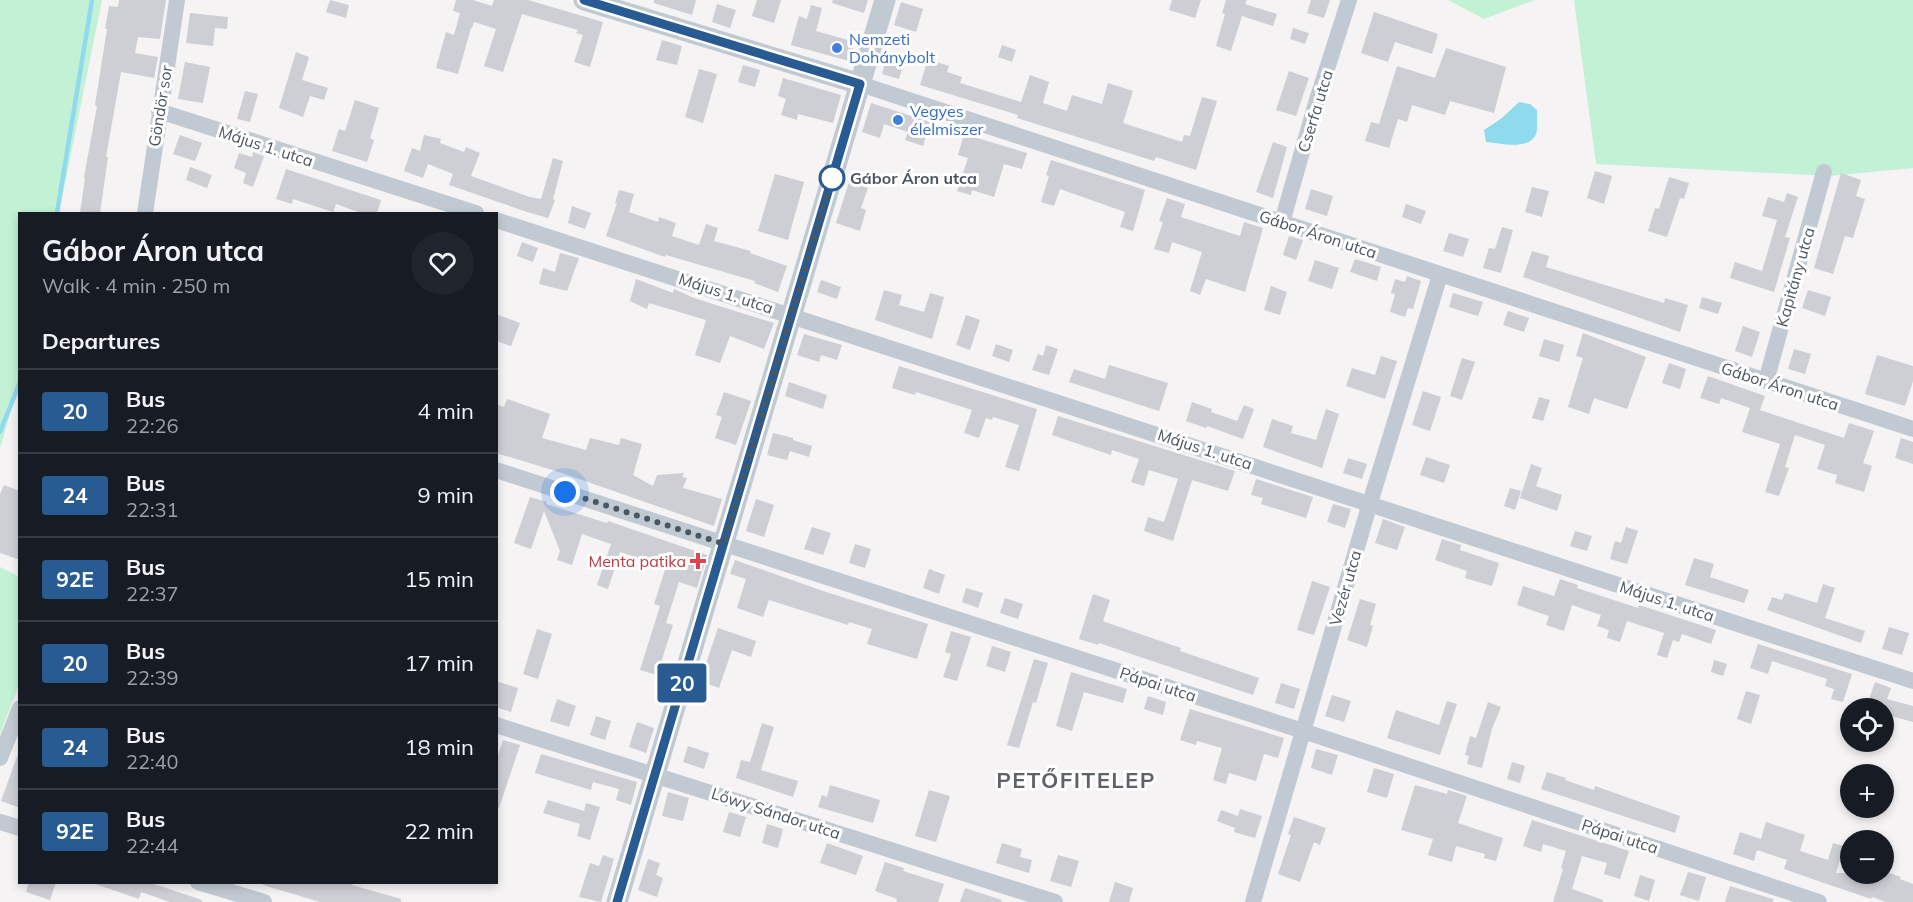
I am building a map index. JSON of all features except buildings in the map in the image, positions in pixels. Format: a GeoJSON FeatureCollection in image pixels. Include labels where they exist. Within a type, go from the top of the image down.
{"type":"FeatureCollection","features":[{"type":"Feature","properties":{"kind":"street","name":"Göndör sor"},"geometry":{"type":"LineString","coordinates":[[145,212],[177,0]]}},
{"type":"Feature","properties":{"kind":"street","name":"Gábor Áron utca"},"geometry":{"type":"LineString","coordinates":[[584,0],[860,84],[1913,429]]}},
{"type":"Feature","properties":{"kind":"street"},"geometry":{"type":"LineString","coordinates":[[616,902],[885,0]]}},
{"type":"Feature","properties":{"kind":"street","name":"Cserfa utca"},"geometry":{"type":"LineString","coordinates":[[1282,222],[1316,103],[1349,0]]}},
{"type":"Feature","properties":{"kind":"street","name":"Május 1. utca"},"geometry":{"type":"LineString","coordinates":[[159,111],[473,212]]}},
{"type":"Feature","properties":{"kind":"street","name":"Kapitány utca"},"geometry":{"type":"LineString","coordinates":[[1766,381],[1824,172]]}},
{"type":"Feature","properties":{"kind":"street","name":"Május 1. utca"},"geometry":{"type":"LineString","coordinates":[[498,221],[792,314],[1913,681]]}},
{"type":"Feature","properties":{"kind":"street","name":"Vezér utca"},"geometry":{"type":"LineString","coordinates":[[1253,902],[1370,503],[1440,275]]}},
{"type":"Feature","properties":{"kind":"street","name":"Pápai utca"},"geometry":{"type":"LineString","coordinates":[[498,471],[1303,731],[1819,902]]}},
{"type":"Feature","properties":{"kind":"street"},"geometry":{"type":"LineString","coordinates":[[0,758],[18,713]]}},
{"type":"Feature","properties":{"kind":"street","name":"Lőwy Sándor utca"},"geometry":{"type":"LineString","coordinates":[[498,726],[1055,902]]}},
{"type":"Feature","properties":{"kind":"street"},"geometry":{"type":"LineString","coordinates":[[0,822],[18,827]]}},
{"type":"Feature","properties":{"kind":"street"},"geometry":{"type":"LineString","coordinates":[[203,884],[239,898],[264,902]]}},
{"type":"Feature","properties":{"kind":"green space"},"geometry":{"type":"Polygon","coordinates":[[[0,0],[102,0],[59,212],[18,212],[18,387],[0,448],[0,0]]]}},
{"type":"Feature","properties":{"kind":"green space"},"geometry":{"type":"Polygon","coordinates":[[[1448,0],[1535,0],[1484,19],[1448,0]]]}},
{"type":"Feature","properties":{"kind":"green space"},"geometry":{"type":"Polygon","coordinates":[[[1574,0],[1913,0],[1913,168],[1830,176],[1596,164],[1574,0]]]}},
{"type":"Feature","properties":{"kind":"green space"},"geometry":{"type":"Polygon","coordinates":[[[0,567],[18,576],[18,688],[0,734],[0,567]]]}},
{"type":"Feature","properties":{"kind":"water"},"geometry":{"type":"Polygon","coordinates":[[[1519,102],[1530,104],[1537,110],[1537,132],[1532,139],[1527,143],[1514,145],[1486,142],[1484,130],[1502,118],[1519,102]]]}},
{"type":"Feature","properties":{"kind":"waterway"},"geometry":{"type":"LineString","coordinates":[[57,212],[92,0]]}},
{"type":"Feature","properties":{"kind":"waterway"},"geometry":{"type":"LineString","coordinates":[[0,432],[18,387]]}},
{"type":"Feature","properties":{"kind":"bus line","name":"20"},"geometry":{"type":"LineString","coordinates":[[584,0],[860,84],[617,902]]}},
{"type":"Feature","properties":{"kind":"place","name":"Nemzeti Dohánybolt"},"geometry":{"type":"Point","coordinates":[837,48]}},
{"type":"Feature","properties":{"kind":"place","name":"Vegyes élelmiszer"},"geometry":{"type":"Point","coordinates":[898,120]}},
{"type":"Feature","properties":{"kind":"place","name":"Gábor Áron utca"},"geometry":{"type":"Point","coordinates":[832,178]}},
{"type":"Feature","properties":{"kind":"place","name":"Menta patika"},"geometry":{"type":"Point","coordinates":[698,561]}},
{"type":"Feature","properties":{"kind":"district","name":"PETŐFITELEP"},"geometry":{"type":"Point","coordinates":[1076,780]}},
{"type":"Feature","properties":{"kind":"route"},"geometry":{"type":"LineString","coordinates":[[565,492],[724,544],[832,178]]}}]}
